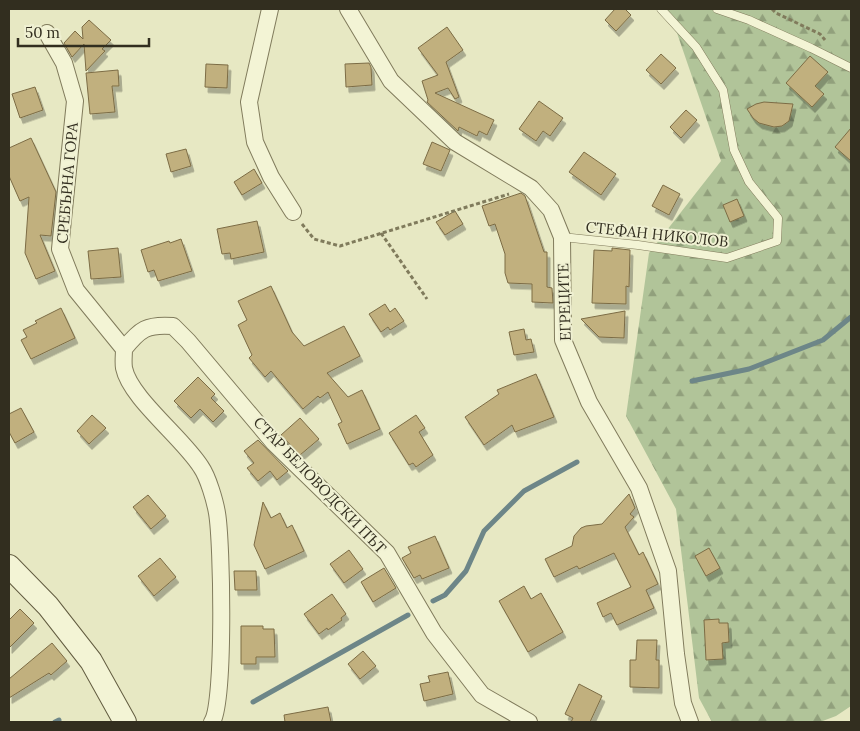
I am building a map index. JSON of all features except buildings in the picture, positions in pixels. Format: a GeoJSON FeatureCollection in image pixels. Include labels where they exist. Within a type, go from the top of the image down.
{"type":"FeatureCollection","features":[{"type":"Feature","properties":{"kind":"street"},"geometry":{"type":"LineString","coordinates":[[270,9],[249,102],[255,142],[271,176],[293,212]]}},
{"type":"Feature","properties":{"kind":"street","name":"ЕГРЕЦИТЕ"},"geometry":{"type":"LineString","coordinates":[[348,9],[391,81],[454,142],[531,188],[551,210],[562,237],[563,340],[590,402],[639,488],[668,571],[681,694],[690,722]]}},
{"type":"Feature","properties":{"kind":"street","name":"СРЕБЪРНА ГОРА"},"geometry":{"type":"LineString","coordinates":[[46,33],[64,63],[75,101],[60,249],[76,290],[124,349]]}},
{"type":"Feature","properties":{"kind":"street","name":"СТАР БЕЛОВОДСКИ ПЪТ"},"geometry":{"type":"LineString","coordinates":[[124,349],[136,334],[154,325],[173,326],[188,341],[274,443],[387,552],[434,633],[482,694],[529,722]]}},
{"type":"Feature","properties":{"kind":"street"},"geometry":{"type":"LineString","coordinates":[[124,349],[124,369],[136,393],[178,438],[202,468],[217,513],[220,557],[220,690],[215,718],[212,722]]}},
{"type":"Feature","properties":{"kind":"street"},"geometry":{"type":"LineString","coordinates":[[9,566],[48,606],[91,661],[125,722]]}},
{"type":"Feature","properties":{"kind":"lane","name":"СТЕФАН НИКОЛОВ"},"geometry":{"type":"LineString","coordinates":[[562,237],[638,245],[727,258],[777,241],[778,218],[749,182],[734,150],[723,90],[696,47],[661,9]]}},
{"type":"Feature","properties":{"kind":"lane"},"geometry":{"type":"LineString","coordinates":[[718,9],[748,20],[851,68]]}},
{"type":"Feature","properties":{"kind":"path"},"geometry":{"type":"LineString","coordinates":[[293,212],[314,239],[340,246],[531,188]]}},
{"type":"Feature","properties":{"kind":"path"},"geometry":{"type":"LineString","coordinates":[[381,233],[427,299]]}},
{"type":"Feature","properties":{"kind":"green space"},"geometry":{"type":"Polygon","coordinates":[[[656,9],[851,9],[851,706],[836,716],[820,722],[712,722],[699,698],[676,509],[626,416],[649,253],[721,161],[677,33],[656,9]]]}},
{"type":"Feature","properties":{"kind":"waterway"},"geometry":{"type":"LineString","coordinates":[[692,381],[749,369],[823,340],[851,317]]}},
{"type":"Feature","properties":{"kind":"waterway"},"geometry":{"type":"LineString","coordinates":[[433,601],[445,595],[466,571],[484,531],[524,491],[577,462]]}},
{"type":"Feature","properties":{"kind":"waterway"},"geometry":{"type":"LineString","coordinates":[[253,702],[408,615]]}},
{"type":"Feature","properties":{"kind":"waterway"},"geometry":{"type":"LineString","coordinates":[[55,722],[59,720]]}}]}
